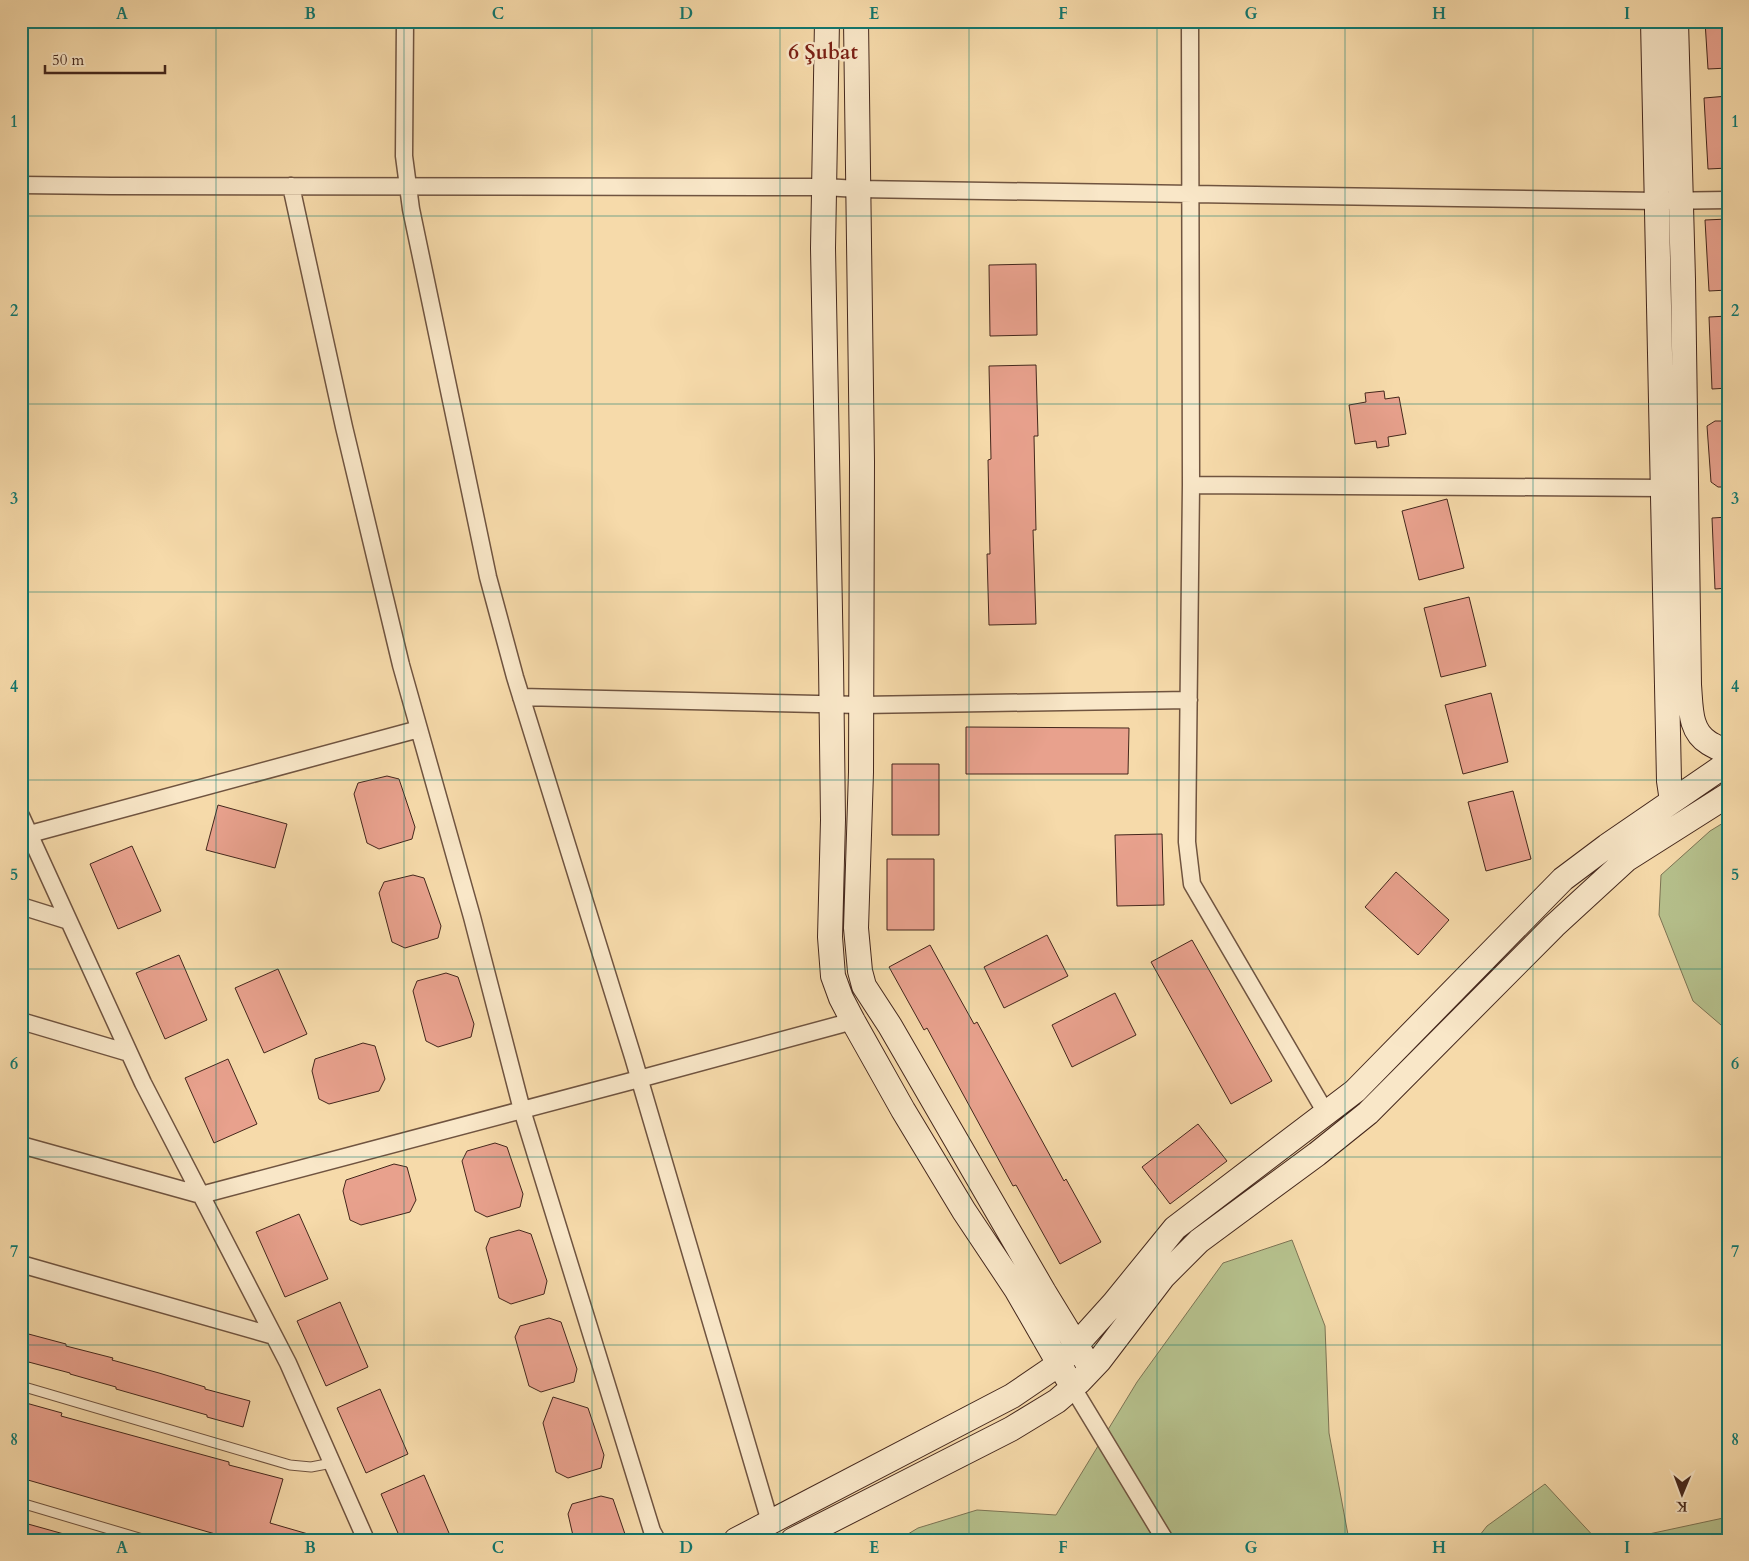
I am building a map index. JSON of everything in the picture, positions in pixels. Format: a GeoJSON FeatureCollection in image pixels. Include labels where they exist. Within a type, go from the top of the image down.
{"type":"FeatureCollection","features":[{"type":"Feature","properties":{"kind":"street"},"geometry":{"type":"LineString","coordinates":[[405,21],[404,156],[411,210],[488,577],[521,697],[639,1079],[770,1522]]}},
{"type":"Feature","properties":{"kind":"street"},"geometry":{"type":"LineString","coordinates":[[827,21],[823,258],[833,820],[830,937],[833,976],[841,998],[853,1021],[918,1135],[964,1211],[1016,1289],[1073,1388],[1165,1540]]}},
{"type":"Feature","properties":{"kind":"street"},"geometry":{"type":"LineString","coordinates":[[856,21],[862,462],[861,772],[856,928],[860,971],[864,986],[890,1026],[1044,1292],[1091,1369]]}},
{"type":"Feature","properties":{"kind":"street"},"geometry":{"type":"LineString","coordinates":[[1190,21],[1191,485],[1188,842],[1192,884],[1326,1113]]}},
{"type":"Feature","properties":{"kind":"street"},"geometry":{"type":"LineString","coordinates":[[1653,21],[1669,780],[1672,801]]}},
{"type":"Feature","properties":{"kind":"street"},"geometry":{"type":"LineString","coordinates":[[1676,21],[1689,685],[1692,724],[1701,739],[1721,750],[1728,751]]}},
{"type":"Feature","properties":{"kind":"street"},"geometry":{"type":"LineString","coordinates":[[21,185],[824,187],[1657,201],[1728,200]]}},
{"type":"Feature","properties":{"kind":"street"},"geometry":{"type":"LineString","coordinates":[[292,186],[346,437],[401,665],[472,917],[522,1110],[652,1531],[657,1540]]}},
{"type":"Feature","properties":{"kind":"street"},"geometry":{"type":"LineString","coordinates":[[1191,485],[1663,488]]}},
{"type":"Feature","properties":{"kind":"street"},"geometry":{"type":"LineString","coordinates":[[521,697],[861,704],[1189,700]]}},
{"type":"Feature","properties":{"kind":"street"},"geometry":{"type":"LineString","coordinates":[[30,834],[419,730]]}},
{"type":"Feature","properties":{"kind":"street"},"geometry":{"type":"LineString","coordinates":[[736,1540],[1012,1396],[1059,1364],[1114,1303],[1175,1228],[1355,1091],[1564,878],[1607,846],[1728,763]]}},
{"type":"Feature","properties":{"kind":"street"},"geometry":{"type":"LineString","coordinates":[[793,1540],[1011,1429],[1058,1401],[1091,1369],[1163,1278],[1199,1242],[1317,1154],[1368,1113],[1554,926],[1627,859],[1728,795]]}},
{"type":"Feature","properties":{"kind":"street"},"geometry":{"type":"LineString","coordinates":[[21,816],[129,1053],[288,1363],[366,1540]]}},
{"type":"Feature","properties":{"kind":"street"},"geometry":{"type":"LineString","coordinates":[[21,906],[69,921]]}},
{"type":"Feature","properties":{"kind":"street"},"geometry":{"type":"LineString","coordinates":[[21,1021],[129,1053]]}},
{"type":"Feature","properties":{"kind":"street"},"geometry":{"type":"LineString","coordinates":[[21,1145],[201,1195],[853,1021]]}},
{"type":"Feature","properties":{"kind":"street"},"geometry":{"type":"LineString","coordinates":[[21,1264],[274,1336]]}},
{"type":"Feature","properties":{"kind":"lane"},"geometry":{"type":"LineString","coordinates":[[21,1386],[290,1465],[310,1467],[332,1463]]}},
{"type":"Feature","properties":{"kind":"lane"},"geometry":{"type":"LineString","coordinates":[[21,1504],[146,1540]]}},
{"type":"Feature","properties":{"kind":"green space"},"geometry":{"type":"Polygon","coordinates":[[[1728,820],[1728,1031],[1693,1001],[1659,915],[1661,875],[1710,831],[1728,820]]]}},
{"type":"Feature","properties":{"kind":"green space"},"geometry":{"type":"Polygon","coordinates":[[[1292,1240],[1325,1326],[1329,1433],[1349,1540],[898,1540],[918,1528],[977,1510],[1056,1515],[1137,1382],[1223,1263],[1292,1240]]]}},
{"type":"Feature","properties":{"kind":"green space"},"geometry":{"type":"Polygon","coordinates":[[[1545,1484],[1597,1540],[1476,1540],[1487,1526],[1545,1484]]]}},
{"type":"Feature","properties":{"kind":"green space"},"geometry":{"type":"Polygon","coordinates":[[[1728,1517],[1728,1540],[1621,1540],[1728,1517]]]}},
{"type":"Feature","properties":{"kind":"building"},"geometry":{"type":"Polygon","coordinates":[[[1705,21],[1728,21],[1728,68],[1708,69],[1705,21]]]}},
{"type":"Feature","properties":{"kind":"building"},"geometry":{"type":"Polygon","coordinates":[[[1728,96],[1728,168],[1708,169],[1704,98],[1728,96]]]}},
{"type":"Feature","properties":{"kind":"building"},"geometry":{"type":"Polygon","coordinates":[[[1728,219],[1728,290],[1709,291],[1705,220],[1728,219]]]}},
{"type":"Feature","properties":{"kind":"building"},"geometry":{"type":"Polygon","coordinates":[[[1036,264],[1037,335],[990,336],[989,265],[1036,264]]]}},
{"type":"Feature","properties":{"kind":"building"},"geometry":{"type":"Polygon","coordinates":[[[1728,316],[1728,388],[1712,389],[1709,317],[1728,316]]]}},
{"type":"Feature","properties":{"kind":"building"},"geometry":{"type":"Polygon","coordinates":[[[1036,365],[1038,436],[1034,436],[1036,530],[1033,530],[1036,624],[989,625],[987,554],[990,554],[988,460],[991,459],[989,366],[1036,365]]]}},
{"type":"Feature","properties":{"kind":"building"},"geometry":{"type":"Polygon","coordinates":[[[1384,391],[1385,399],[1399,397],[1406,434],[1388,437],[1389,446],[1377,448],[1376,441],[1355,444],[1349,405],[1366,402],[1365,393],[1384,391]]]}},
{"type":"Feature","properties":{"kind":"building"},"geometry":{"type":"Polygon","coordinates":[[[1715,421],[1728,421],[1728,487],[1718,487],[1711,482],[1707,426],[1715,421]]]}},
{"type":"Feature","properties":{"kind":"building"},"geometry":{"type":"Polygon","coordinates":[[[1447,499],[1464,568],[1419,580],[1402,511],[1447,499]]]}},
{"type":"Feature","properties":{"kind":"building"},"geometry":{"type":"Polygon","coordinates":[[[1728,517],[1728,588],[1715,589],[1712,518],[1728,517]]]}},
{"type":"Feature","properties":{"kind":"building"},"geometry":{"type":"Polygon","coordinates":[[[1469,597],[1486,666],[1441,677],[1424,608],[1469,597]]]}},
{"type":"Feature","properties":{"kind":"building"},"geometry":{"type":"Polygon","coordinates":[[[1491,693],[1508,762],[1463,774],[1445,705],[1491,693]]]}},
{"type":"Feature","properties":{"kind":"building"},"geometry":{"type":"Polygon","coordinates":[[[966,727],[1129,728],[1128,774],[966,774],[966,727]]]}},
{"type":"Feature","properties":{"kind":"building"},"geometry":{"type":"Polygon","coordinates":[[[892,764],[939,764],[939,835],[892,835],[892,764]]]}},
{"type":"Feature","properties":{"kind":"building"},"geometry":{"type":"Polygon","coordinates":[[[387,776],[399,779],[415,827],[412,839],[379,849],[367,843],[354,794],[358,783],[387,776]]]}},
{"type":"Feature","properties":{"kind":"building"},"geometry":{"type":"Polygon","coordinates":[[[1513,791],[1531,859],[1486,871],[1468,802],[1513,791]]]}},
{"type":"Feature","properties":{"kind":"building"},"geometry":{"type":"Polygon","coordinates":[[[218,805],[287,824],[275,868],[206,850],[218,805]]]}},
{"type":"Feature","properties":{"kind":"building"},"geometry":{"type":"Polygon","coordinates":[[[1162,834],[1164,905],[1117,906],[1115,835],[1162,834]]]}},
{"type":"Feature","properties":{"kind":"building"},"geometry":{"type":"Polygon","coordinates":[[[132,846],[161,911],[118,929],[90,864],[132,846]]]}},
{"type":"Feature","properties":{"kind":"building"},"geometry":{"type":"Polygon","coordinates":[[[887,859],[934,859],[934,930],[887,930],[887,859]]]}},
{"type":"Feature","properties":{"kind":"building"},"geometry":{"type":"Polygon","coordinates":[[[1396,872],[1449,920],[1418,955],[1365,907],[1396,872]]]}},
{"type":"Feature","properties":{"kind":"building"},"geometry":{"type":"Polygon","coordinates":[[[413,875],[424,878],[441,926],[438,938],[405,948],[392,942],[379,893],[384,882],[413,875]]]}},
{"type":"Feature","properties":{"kind":"building"},"geometry":{"type":"Polygon","coordinates":[[[1047,935],[1068,976],[1004,1008],[984,967],[1047,935]]]}},
{"type":"Feature","properties":{"kind":"building"},"geometry":{"type":"Polygon","coordinates":[[[1192,940],[1272,1081],[1231,1104],[1151,962],[1192,940]]]}},
{"type":"Feature","properties":{"kind":"building"},"geometry":{"type":"Polygon","coordinates":[[[930,945],[974,1024],[977,1022],[1064,1181],[1066,1179],[1101,1242],[1060,1264],[1016,1185],[1013,1186],[927,1028],[924,1030],[889,967],[930,945]]]}},
{"type":"Feature","properties":{"kind":"building"},"geometry":{"type":"Polygon","coordinates":[[[179,955],[207,1020],[165,1039],[136,973],[179,955]]]}},
{"type":"Feature","properties":{"kind":"building"},"geometry":{"type":"Polygon","coordinates":[[[278,969],[307,1034],[264,1053],[235,988],[278,969]]]}},
{"type":"Feature","properties":{"kind":"building"},"geometry":{"type":"Polygon","coordinates":[[[446,973],[458,977],[474,1024],[471,1037],[438,1047],[426,1041],[413,991],[417,981],[446,973]]]}},
{"type":"Feature","properties":{"kind":"building"},"geometry":{"type":"Polygon","coordinates":[[[1115,993],[1136,1035],[1072,1067],[1052,1025],[1115,993]]]}},
{"type":"Feature","properties":{"kind":"building"},"geometry":{"type":"Polygon","coordinates":[[[363,1043],[375,1046],[385,1079],[379,1091],[329,1104],[319,1099],[312,1071],[315,1059],[363,1043]]]}},
{"type":"Feature","properties":{"kind":"building"},"geometry":{"type":"Polygon","coordinates":[[[228,1059],[257,1124],[214,1143],[185,1078],[228,1059]]]}},
{"type":"Feature","properties":{"kind":"building"},"geometry":{"type":"Polygon","coordinates":[[[1198,1124],[1227,1161],[1170,1204],[1142,1167],[1198,1124]]]}},
{"type":"Feature","properties":{"kind":"building"},"geometry":{"type":"Polygon","coordinates":[[[495,1143],[507,1147],[523,1194],[520,1207],[487,1217],[475,1211],[462,1161],[467,1151],[495,1143]]]}},
{"type":"Feature","properties":{"kind":"building"},"geometry":{"type":"Polygon","coordinates":[[[394,1164],[407,1167],[416,1200],[410,1212],[361,1225],[350,1220],[343,1191],[346,1180],[394,1164]]]}},
{"type":"Feature","properties":{"kind":"building"},"geometry":{"type":"Polygon","coordinates":[[[299,1214],[328,1279],[285,1297],[256,1232],[299,1214]]]}},
{"type":"Feature","properties":{"kind":"building"},"geometry":{"type":"Polygon","coordinates":[[[519,1230],[531,1234],[547,1281],[544,1294],[511,1304],[499,1298],[486,1248],[490,1238],[519,1230]]]}},
{"type":"Feature","properties":{"kind":"building"},"geometry":{"type":"Polygon","coordinates":[[[340,1302],[368,1367],[326,1386],[297,1321],[340,1302]]]}},
{"type":"Feature","properties":{"kind":"building"},"geometry":{"type":"Polygon","coordinates":[[[549,1318],[561,1322],[577,1369],[574,1382],[541,1392],[529,1386],[515,1337],[520,1326],[549,1318]]]}},
{"type":"Feature","properties":{"kind":"building"},"geometry":{"type":"Polygon","coordinates":[[[21,1332],[113,1358],[112,1360],[250,1401],[243,1427],[116,1389],[116,1387],[70,1373],[21,1360],[21,1332]]]}},
{"type":"Feature","properties":{"kind":"building"},"geometry":{"type":"Polygon","coordinates":[[[380,1389],[408,1454],[366,1473],[337,1408],[380,1389]]]}},
{"type":"Feature","properties":{"kind":"building"},"geometry":{"type":"Polygon","coordinates":[[[553,1397],[588,1408],[604,1455],[601,1468],[568,1478],[556,1472],[543,1423],[553,1397]]]}},
{"type":"Feature","properties":{"kind":"building"},"geometry":{"type":"Polygon","coordinates":[[[26,1403],[62,1413],[61,1416],[229,1462],[229,1465],[283,1479],[270,1523],[315,1536],[314,1540],[236,1540],[21,1478],[21,1420],[26,1403]]]}},
{"type":"Feature","properties":{"kind":"building"},"geometry":{"type":"Polygon","coordinates":[[[424,1475],[452,1540],[401,1540],[381,1494],[424,1475]]]}},
{"type":"Feature","properties":{"kind":"building"},"geometry":{"type":"Polygon","coordinates":[[[601,1496],[613,1499],[627,1540],[574,1540],[568,1514],[572,1504],[601,1496]]]}},
{"type":"Feature","properties":{"kind":"building"},"geometry":{"type":"Polygon","coordinates":[[[28,1524],[71,1536],[71,1540],[24,1540],[28,1524]]]}},
{"type":"Feature","properties":{"kind":"district","name":"6 Şubat"},"geometry":{"type":"Point","coordinates":[823,52]}}]}
